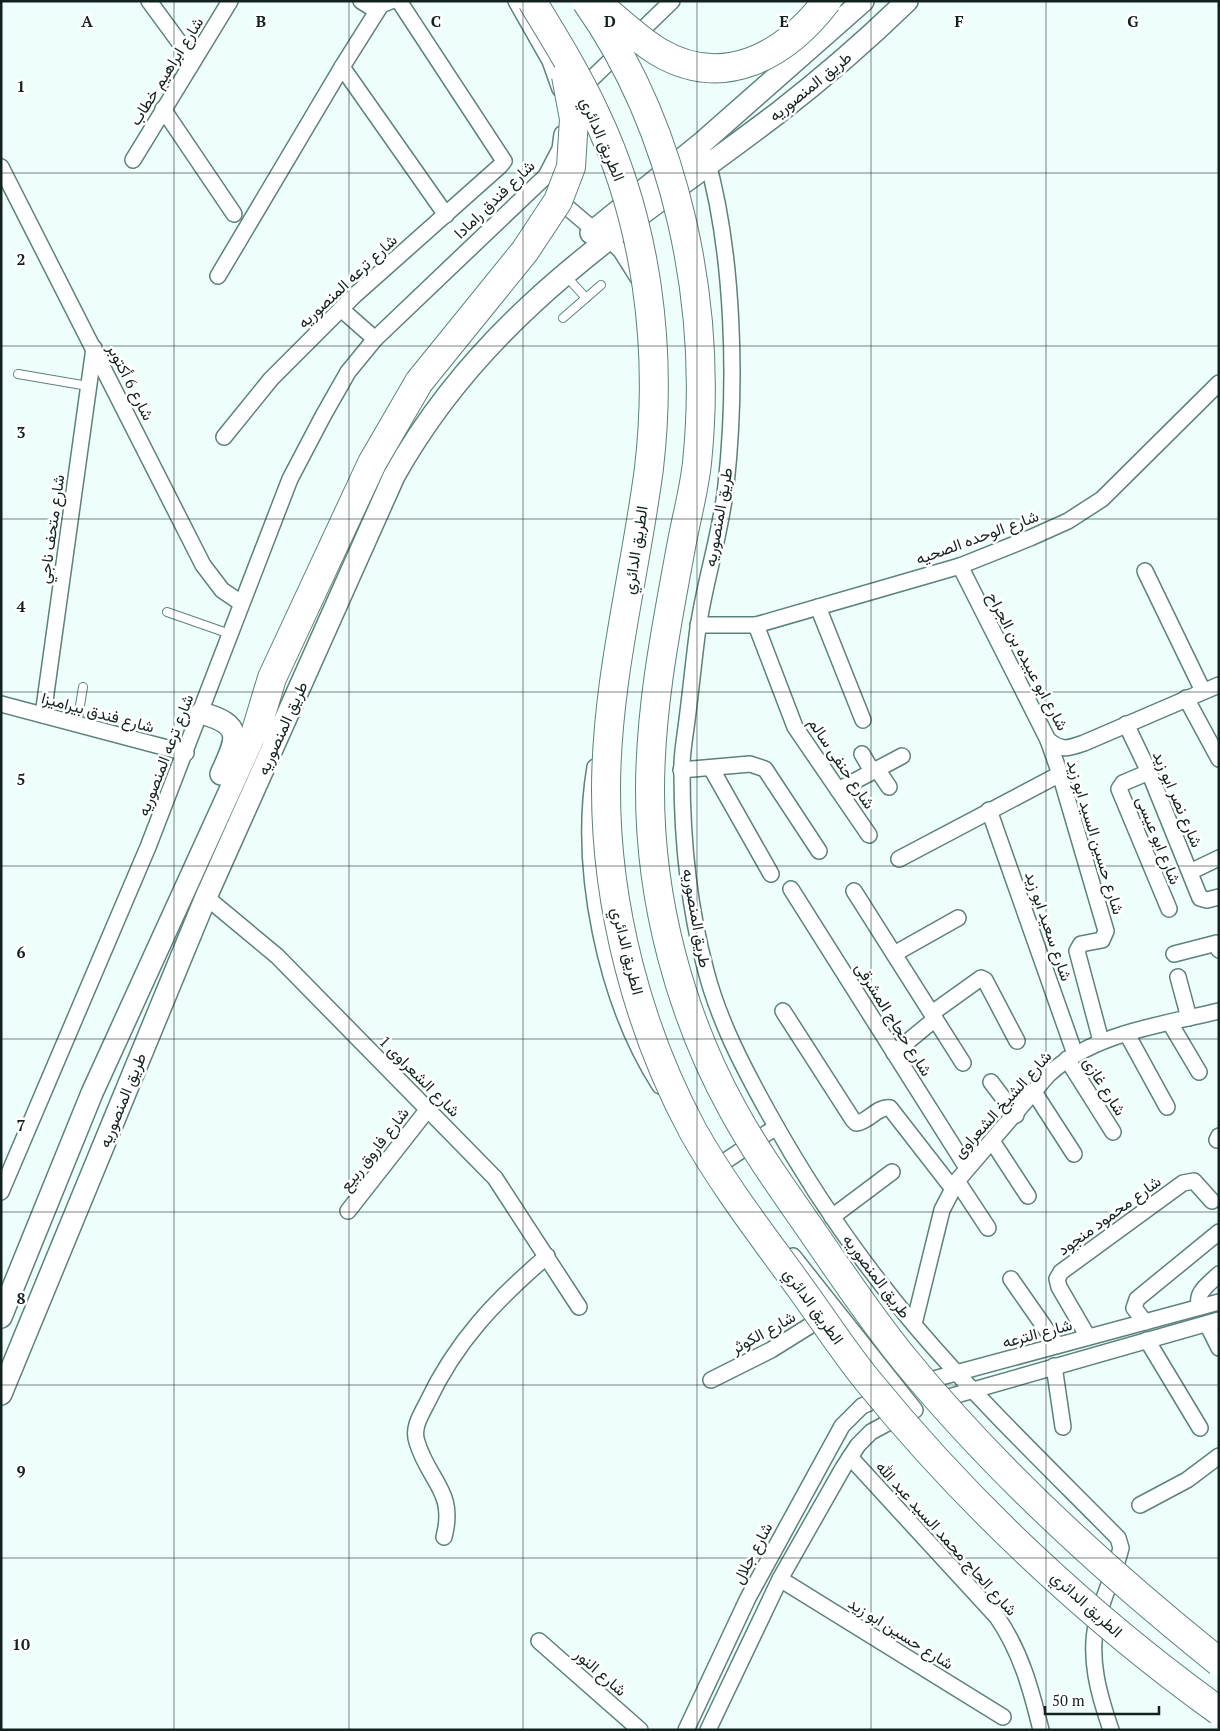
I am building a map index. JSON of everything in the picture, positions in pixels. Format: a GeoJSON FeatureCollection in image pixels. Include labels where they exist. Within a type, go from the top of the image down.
{"type":"FeatureCollection","features":[{"type":"Feature","properties":{"kind":"highway","name":"الطريق الدائري"},"geometry":{"type":"LineString","coordinates":[[532,1],[594,112],[614,158],[630,206],[642,259],[650,310],[654,364],[652,426],[648,470],[614,677],[608,735],[606,793],[609,851],[617,909],[632,976],[667,1076],[692,1128],[722,1178],[863,1375],[896,1415],[990,1516],[1087,1605],[1158,1665],[1219,1711]]}},
{"type":"Feature","properties":{"kind":"highway"},"geometry":{"type":"LineString","coordinates":[[586,1],[605,29],[630,77],[656,136],[676,203],[690,264],[698,331],[700,397],[696,464],[656,691],[651,745],[650,796],[654,860],[665,925],[681,987],[702,1043],[731,1106],[761,1158],[832,1261],[905,1360],[963,1426],[1118,1578],[1219,1662]]}},
{"type":"Feature","properties":{"kind":"highway"},"geometry":{"type":"LineString","coordinates":[[596,1],[657,52],[701,67],[725,68],[748,64],[769,55],[808,23],[827,1]]}},
{"type":"Feature","properties":{"kind":"highway"},"geometry":{"type":"LineString","coordinates":[[256,731],[272,678],[372,463],[419,382],[525,250],[558,201],[571,167],[574,119],[566,72],[553,36]]}},
{"type":"Feature","properties":{"kind":"main road","name":"طريق المنصوريه"},"geometry":{"type":"LineString","coordinates":[[1,1317],[92,1093],[198,858],[256,731],[404,434],[447,375],[507,310],[601,234],[863,1]]}},
{"type":"Feature","properties":{"kind":"main road","name":"طريق المنصوريه"},"geometry":{"type":"LineString","coordinates":[[601,234],[708,164],[779,112],[844,59],[907,1]]}},
{"type":"Feature","properties":{"kind":"main road","name":"طريق المنصوريه"},"geometry":{"type":"LineString","coordinates":[[1,1394],[206,897],[394,476],[417,434],[439,404],[480,355],[560,268]]}},
{"type":"Feature","properties":{"kind":"main road"},"geometry":{"type":"LineString","coordinates":[[198,858],[202,826],[211,798],[232,749],[234,733],[229,725],[201,713]]}},
{"type":"Feature","properties":{"kind":"street"},"geometry":{"type":"LineString","coordinates":[[149,1],[193,62]]}},
{"type":"Feature","properties":{"kind":"street","name":"شارع ابراهيم خطاب"},"geometry":{"type":"LineString","coordinates":[[132,160],[230,1]]}},
{"type":"Feature","properties":{"kind":"street"},"geometry":{"type":"LineString","coordinates":[[361,1],[377,11]]}},
{"type":"Feature","properties":{"kind":"street"},"geometry":{"type":"LineString","coordinates":[[218,276],[377,11],[381,5],[391,1]]}},
{"type":"Feature","properties":{"kind":"street","name":"شارع ترعه المنصوريه"},"geometry":{"type":"LineString","coordinates":[[224,436],[271,379],[341,309],[500,166],[504,160],[399,1]]}},
{"type":"Feature","properties":{"kind":"street","name":"شارع فندق رامادا"},"geometry":{"type":"LineString","coordinates":[[375,339],[546,176],[560,149],[564,106],[559,84],[550,61],[516,1]]}},
{"type":"Feature","properties":{"kind":"street"},"geometry":{"type":"LineString","coordinates":[[564,106],[672,1]]}},
{"type":"Feature","properties":{"kind":"street"},"geometry":{"type":"LineString","coordinates":[[342,67],[446,214]]}},
{"type":"Feature","properties":{"kind":"street"},"geometry":{"type":"LineString","coordinates":[[164,109],[234,214]]}},
{"type":"Feature","properties":{"kind":"street","name":"طريق المنصوريه"},"geometry":{"type":"LineString","coordinates":[[703,142],[722,235],[731,325],[732,412],[726,488],[698,625],[681,770],[694,917],[706,972],[722,1019],[744,1068],[776,1127],[832,1217],[914,1324],[956,1372],[1118,1538],[1121,1548],[1097,1622],[1094,1646],[1099,1696],[1110,1730]]}},
{"type":"Feature","properties":{"kind":"street","name":"شارع 6 أكتوبر"},"geometry":{"type":"LineString","coordinates":[[1,167],[206,570],[222,590],[241,603]]}},
{"type":"Feature","properties":{"kind":"street"},"geometry":{"type":"LineString","coordinates":[[538,183],[601,234],[627,259],[642,284],[648,303],[651,341],[647,434],[636,518],[594,772],[590,814],[594,883],[607,958],[636,1046],[662,1090],[915,1410]]}},
{"type":"Feature","properties":{"kind":"street"},"geometry":{"type":"LineString","coordinates":[[341,309],[375,339]]}},
{"type":"Feature","properties":{"kind":"street","name":"شارع ترعه المنصوريه"},"geometry":{"type":"LineString","coordinates":[[1,1192],[120,916],[186,753],[241,603],[290,479],[348,372],[375,339]]}},
{"type":"Feature","properties":{"kind":"street","name":"شارع متحف ناجي"},"geometry":{"type":"LineString","coordinates":[[42,715],[94,348]]}},
{"type":"Feature","properties":{"kind":"street","name":"شارع الوحده الصحيه"},"geometry":{"type":"LineString","coordinates":[[698,625],[756,626],[960,566],[1068,521],[1102,499],[1219,384]]}},
{"type":"Feature","properties":{"kind":"street","name":"شارع ابو عبيده بن الجراح"},"geometry":{"type":"LineString","coordinates":[[960,566],[1048,740],[1058,748],[1069,748],[1219,684]]}},
{"type":"Feature","properties":{"kind":"street"},"geometry":{"type":"LineString","coordinates":[[1145,571],[1203,691]]}},
{"type":"Feature","properties":{"kind":"street"},"geometry":{"type":"LineString","coordinates":[[818,607],[863,720]]}},
{"type":"Feature","properties":{"kind":"street","name":"شارع حنفى سالم"},"geometry":{"type":"LineString","coordinates":[[756,626],[795,727],[869,835]]}},
{"type":"Feature","properties":{"kind":"street"},"geometry":{"type":"LineString","coordinates":[[1186,698],[1219,759]]}},
{"type":"Feature","properties":{"kind":"street","name":"شارع فندق بيراميزا"},"geometry":{"type":"LineString","coordinates":[[1,704],[186,753]]}},
{"type":"Feature","properties":{"kind":"street","name":"شارع نصر ابو زيد"},"geometry":{"type":"LineString","coordinates":[[1126,724],[1203,900],[1219,896]]}},
{"type":"Feature","properties":{"kind":"street","name":"شارع حسين السيد ابو زيد"},"geometry":{"type":"LineString","coordinates":[[1048,740],[1060,774],[1106,931],[1102,940],[1080,944],[1076,951],[1101,1041]]}},
{"type":"Feature","properties":{"kind":"street"},"geometry":{"type":"LineString","coordinates":[[862,754],[889,786]]}},
{"type":"Feature","properties":{"kind":"street"},"geometry":{"type":"LineString","coordinates":[[838,790],[902,756]]}},
{"type":"Feature","properties":{"kind":"street"},"geometry":{"type":"LineString","coordinates":[[681,770],[750,764],[765,769],[819,851]]}},
{"type":"Feature","properties":{"kind":"street"},"geometry":{"type":"LineString","coordinates":[[711,768],[771,874]]}},
{"type":"Feature","properties":{"kind":"street","name":"شارع ابو عيسى"},"geometry":{"type":"LineString","coordinates":[[1148,772],[1123,783],[1119,789],[1169,909]]}},
{"type":"Feature","properties":{"kind":"street"},"geometry":{"type":"LineString","coordinates":[[899,859],[1060,774]]}},
{"type":"Feature","properties":{"kind":"street","name":"شارع سعيد ابو زيد"},"geometry":{"type":"LineString","coordinates":[[989,810],[1071,1056]]}},
{"type":"Feature","properties":{"kind":"street"},"geometry":{"type":"LineString","coordinates":[[1190,872],[1219,858]]}},
{"type":"Feature","properties":{"kind":"street","name":"شارع حجاج المشرقى"},"geometry":{"type":"LineString","coordinates":[[791,889],[967,1168]]}},
{"type":"Feature","properties":{"kind":"street"},"geometry":{"type":"LineString","coordinates":[[854,891],[963,1063]]}},
{"type":"Feature","properties":{"kind":"street","name":"شارع الشعراوى 1"},"geometry":{"type":"LineString","coordinates":[[206,897],[278,956],[495,1178],[579,1307]]}},
{"type":"Feature","properties":{"kind":"street"},"geometry":{"type":"LineString","coordinates":[[894,954],[958,918]]}},
{"type":"Feature","properties":{"kind":"street"},"geometry":{"type":"LineString","coordinates":[[1174,954],[1216,943],[1219,950]]}},
{"type":"Feature","properties":{"kind":"street"},"geometry":{"type":"LineString","coordinates":[[1178,977],[1189,1018]]}},
{"type":"Feature","properties":{"kind":"street"},"geometry":{"type":"LineString","coordinates":[[894,1053],[934,1016],[981,978],[985,980],[1017,1041]]}},
{"type":"Feature","properties":{"kind":"street"},"geometry":{"type":"LineString","coordinates":[[784,1011],[853,1120],[856,1123],[862,1122],[883,1108],[890,1108],[955,1185],[988,1228]]}},
{"type":"Feature","properties":{"kind":"street","name":"شارع الشيخ الشعراوى"},"geometry":{"type":"LineString","coordinates":[[914,1324],[942,1210],[955,1185],[967,1168],[1016,1115],[1048,1075],[1071,1056],[1101,1041],[1219,1011]]}},
{"type":"Feature","properties":{"kind":"street"},"geometry":{"type":"LineString","coordinates":[[1170,1023],[1199,1072]]}},
{"type":"Feature","properties":{"kind":"street"},"geometry":{"type":"LineString","coordinates":[[1127,1034],[1168,1107]]}},
{"type":"Feature","properties":{"kind":"street","name":"شارع غازى"},"geometry":{"type":"LineString","coordinates":[[1071,1056],[1114,1132]]}},
{"type":"Feature","properties":{"kind":"street"},"geometry":{"type":"LineString","coordinates":[[991,1082],[1016,1115]]}},
{"type":"Feature","properties":{"kind":"street"},"geometry":{"type":"LineString","coordinates":[[1034,1092],[1074,1154]]}},
{"type":"Feature","properties":{"kind":"street","name":"شارع فاروق ربيع"},"geometry":{"type":"LineString","coordinates":[[348,1211],[428,1109]]}},
{"type":"Feature","properties":{"kind":"street"},"geometry":{"type":"LineString","coordinates":[[721,1164],[776,1127]]}},
{"type":"Feature","properties":{"kind":"street"},"geometry":{"type":"LineString","coordinates":[[992,1142],[1028,1196]]}},
{"type":"Feature","properties":{"kind":"street"},"geometry":{"type":"LineString","coordinates":[[832,1217],[892,1172]]}},
{"type":"Feature","properties":{"kind":"street","name":"شارع محمود منجود"},"geometry":{"type":"LineString","coordinates":[[1088,1337],[1059,1287],[1057,1279],[1061,1272],[1183,1183],[1194,1181],[1212,1201]]}},
{"type":"Feature","properties":{"kind":"street"},"geometry":{"type":"LineString","coordinates":[[1145,1322],[1134,1308],[1137,1299],[1219,1232]]}},
{"type":"Feature","properties":{"kind":"street"},"geometry":{"type":"LineString","coordinates":[[444,1537],[449,1520],[448,1506],[417,1444],[415,1433],[417,1424],[437,1380],[475,1325],[546,1256]]}},
{"type":"Feature","properties":{"kind":"street"},"geometry":{"type":"LineString","coordinates":[[1200,1307],[1198,1302],[1201,1292],[1219,1274]]}},
{"type":"Feature","properties":{"kind":"street"},"geometry":{"type":"LineString","coordinates":[[1011,1279],[1057,1345]]}},
{"type":"Feature","properties":{"kind":"street","name":"شارع الكوثر"},"geometry":{"type":"LineString","coordinates":[[711,1380],[770,1350],[881,1281]]}},
{"type":"Feature","properties":{"kind":"street","name":"شارع الترعه"},"geometry":{"type":"LineString","coordinates":[[866,1404],[956,1372],[1219,1302]]}},
{"type":"Feature","properties":{"kind":"street"},"geometry":{"type":"LineString","coordinates":[[708,1730],[780,1579],[850,1457],[867,1436],[881,1425],[972,1389],[1213,1322],[1219,1348]]}},
{"type":"Feature","properties":{"kind":"street"},"geometry":{"type":"LineString","coordinates":[[1147,1340],[1200,1428]]}},
{"type":"Feature","properties":{"kind":"street"},"geometry":{"type":"LineString","coordinates":[[1054,1366],[1063,1427]]}},
{"type":"Feature","properties":{"kind":"street"},"geometry":{"type":"LineString","coordinates":[[866,1404],[881,1425]]}},
{"type":"Feature","properties":{"kind":"street","name":"شارع جلال"},"geometry":{"type":"LineString","coordinates":[[686,1730],[748,1598],[818,1466],[842,1426],[856,1410],[866,1404]]}},
{"type":"Feature","properties":{"kind":"street"},"geometry":{"type":"LineString","coordinates":[[1140,1505],[1187,1480],[1219,1456]]}},
{"type":"Feature","properties":{"kind":"street","name":"شارع الحاج محمد السيد عبد الله"},"geometry":{"type":"LineString","coordinates":[[850,1457],[997,1617],[1023,1663],[1040,1730]]}},
{"type":"Feature","properties":{"kind":"street","name":"شارع حسين ابو زيد"},"geometry":{"type":"LineString","coordinates":[[780,1579],[1002,1716]]}},
{"type":"Feature","properties":{"kind":"street","name":"شارع النور"},"geometry":{"type":"LineString","coordinates":[[539,1641],[640,1730]]}},
{"type":"Feature","properties":{"kind":"street"},"geometry":{"type":"LineString","coordinates":[[708,1682],[726,1691]]}},
{"type":"Feature","properties":{"kind":"lane"},"geometry":{"type":"LineString","coordinates":[[560,268],[586,298]]}},
{"type":"Feature","properties":{"kind":"lane"},"geometry":{"type":"LineString","coordinates":[[563,318],[601,285]]}},
{"type":"Feature","properties":{"kind":"lane"},"geometry":{"type":"LineString","coordinates":[[18,374],[88,386]]}},
{"type":"Feature","properties":{"kind":"lane"},"geometry":{"type":"LineString","coordinates":[[167,612],[230,634]]}},
{"type":"Feature","properties":{"kind":"lane"},"geometry":{"type":"LineString","coordinates":[[77,724],[83,687]]}}]}
